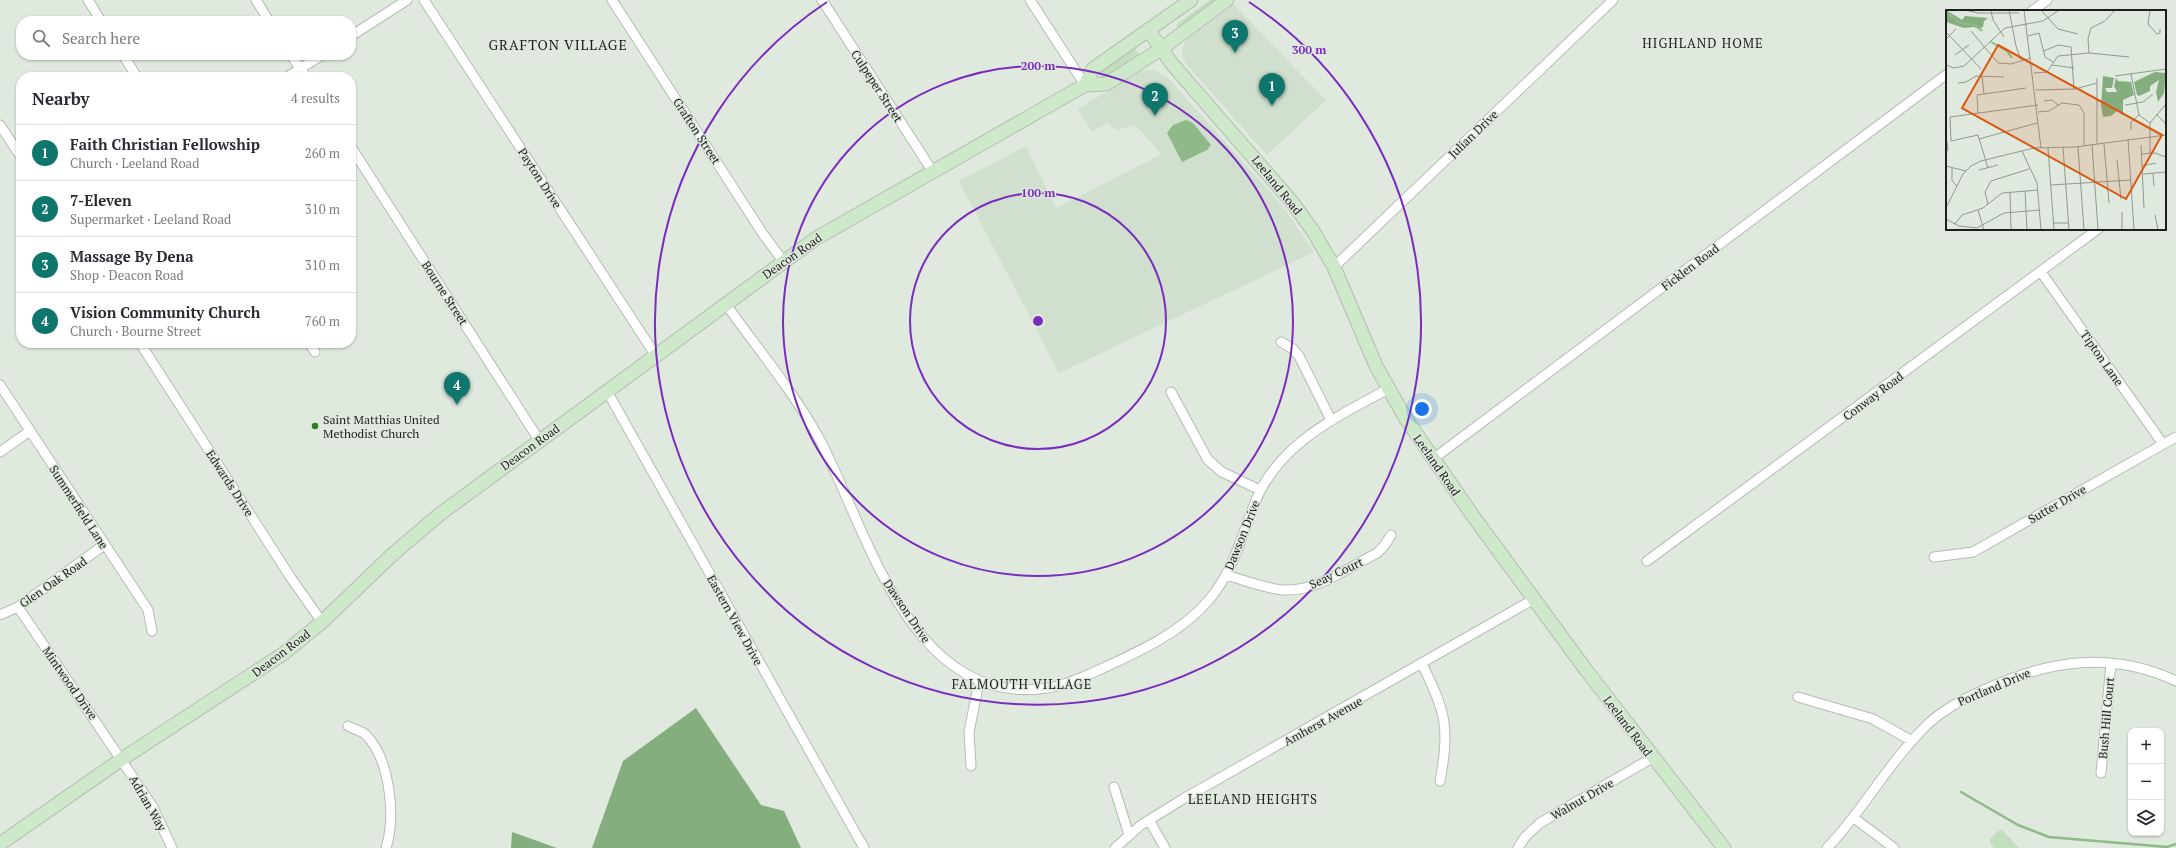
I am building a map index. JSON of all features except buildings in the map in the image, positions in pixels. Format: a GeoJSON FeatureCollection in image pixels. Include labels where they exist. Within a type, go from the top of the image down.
{"type":"FeatureCollection","features":[{"type":"Feature","properties":{"kind":"main road","name":"Deacon Road"},"geometry":{"type":"LineString","coordinates":[[1085,85],[1094,69],[1191,0]]}},
{"type":"Feature","properties":{"kind":"main road","name":"Deacon Road"},"geometry":{"type":"LineString","coordinates":[[0,844],[122,759],[236,687],[283,654],[322,622],[417,533],[470,490],[656,356],[783,261],[855,214],[933,172],[1085,85],[1106,84],[1161,49],[1227,0]]}},
{"type":"Feature","properties":{"kind":"main road"},"geometry":{"type":"LineString","coordinates":[[1149,31],[1161,49]]}},
{"type":"Feature","properties":{"kind":"main road","name":"Leeland Road"},"geometry":{"type":"LineString","coordinates":[[1161,49],[1172,64],[1292,202],[1313,231],[1334,267],[1364,339],[1388,389],[1406,419],[1534,599],[1652,758],[1724,848]]}},
{"type":"Feature","properties":{"kind":"street"},"geometry":{"type":"LineString","coordinates":[[88,0],[98,16]]}},
{"type":"Feature","properties":{"kind":"street"},"geometry":{"type":"LineString","coordinates":[[256,0],[266,16]]}},
{"type":"Feature","properties":{"kind":"street"},"geometry":{"type":"LineString","coordinates":[[356,33],[407,0]]}},
{"type":"Feature","properties":{"kind":"street","name":"Payton Drive"},"geometry":{"type":"LineString","coordinates":[[424,0],[656,356]]}},
{"type":"Feature","properties":{"kind":"street","name":"Grafton Street"},"geometry":{"type":"LineString","coordinates":[[612,0],[763,234],[783,261]]}},
{"type":"Feature","properties":{"kind":"street","name":"Culpeper Street"},"geometry":{"type":"LineString","coordinates":[[822,0],[933,172]]}},
{"type":"Feature","properties":{"kind":"street"},"geometry":{"type":"LineString","coordinates":[[1030,0],[1085,85]]}},
{"type":"Feature","properties":{"kind":"street","name":"Julian Drive"},"geometry":{"type":"LineString","coordinates":[[1334,267],[1613,0]]}},
{"type":"Feature","properties":{"kind":"street"},"geometry":{"type":"LineString","coordinates":[[2033,10],[2047,0]]}},
{"type":"Feature","properties":{"kind":"street"},"geometry":{"type":"LineString","coordinates":[[126,60],[134,72]]}},
{"type":"Feature","properties":{"kind":"street"},"geometry":{"type":"LineString","coordinates":[[295,60],[302,72]]}},
{"type":"Feature","properties":{"kind":"street"},"geometry":{"type":"LineString","coordinates":[[296,72],[314,60]]}},
{"type":"Feature","properties":{"kind":"street","name":"Ficklen Road"},"geometry":{"type":"LineString","coordinates":[[1433,459],[1946,75]]}},
{"type":"Feature","properties":{"kind":"street"},"geometry":{"type":"LineString","coordinates":[[0,125],[16,150]]}},
{"type":"Feature","properties":{"kind":"street","name":"Bourne Street"},"geometry":{"type":"LineString","coordinates":[[356,155],[540,440]]}},
{"type":"Feature","properties":{"kind":"street","name":"Conway Road"},"geometry":{"type":"LineString","coordinates":[[1647,561],[2097,230]]}},
{"type":"Feature","properties":{"kind":"street","name":"Tipton Lane"},"geometry":{"type":"LineString","coordinates":[[2041,272],[2163,444]]}},
{"type":"Feature","properties":{"kind":"street","name":"Dawson Drive"},"geometry":{"type":"LineString","coordinates":[[725,303],[802,411],[818,437],[838,476],[879,568],[909,618],[922,636],[946,662],[979,682],[1008,688],[1030,690],[1071,682],[1134,654],[1182,624],[1207,602],[1226,575],[1236,557],[1260,490],[1270,474],[1295,445],[1331,420],[1388,389]]}},
{"type":"Feature","properties":{"kind":"street"},"geometry":{"type":"LineString","coordinates":[[1281,342],[1293,349],[1299,356],[1331,420]]}},
{"type":"Feature","properties":{"kind":"street","name":"Edwards Drive"},"geometry":{"type":"LineString","coordinates":[[143,348],[291,578],[322,622]]}},
{"type":"Feature","properties":{"kind":"street"},"geometry":{"type":"LineString","coordinates":[[312,348],[315,352]]}},
{"type":"Feature","properties":{"kind":"street","name":"Summerfield Lane"},"geometry":{"type":"LineString","coordinates":[[0,385],[148,610],[152,631]]}},
{"type":"Feature","properties":{"kind":"street","name":"Eastern View Drive"},"geometry":{"type":"LineString","coordinates":[[607,391],[864,848]]}},
{"type":"Feature","properties":{"kind":"street"},"geometry":{"type":"LineString","coordinates":[[1171,392],[1208,460],[1222,472],[1260,490]]}},
{"type":"Feature","properties":{"kind":"street"},"geometry":{"type":"LineString","coordinates":[[0,452],[30,431]]}},
{"type":"Feature","properties":{"kind":"street","name":"Sutter Drive"},"geometry":{"type":"LineString","coordinates":[[1934,557],[1973,552],[2176,437]]}},
{"type":"Feature","properties":{"kind":"street","name":"Seay Court"},"geometry":{"type":"LineString","coordinates":[[1226,575],[1272,588],[1296,590],[1310,587],[1376,553],[1384,546],[1391,535]]}},
{"type":"Feature","properties":{"kind":"street","name":"Glen Oak Road"},"geometry":{"type":"LineString","coordinates":[[0,615],[18,607],[104,545]]}},
{"type":"Feature","properties":{"kind":"street","name":"Amherst Avenue"},"geometry":{"type":"LineString","coordinates":[[1115,848],[1149,820],[1534,599]]}},
{"type":"Feature","properties":{"kind":"street","name":"Mintwood Drive"},"geometry":{"type":"LineString","coordinates":[[18,607],[122,759]]}},
{"type":"Feature","properties":{"kind":"street","name":"Portland Drive"},"geometry":{"type":"LineString","coordinates":[[1827,848],[1854,818],[1912,741],[1934,718],[1950,707],[1996,684],[2049,666],[2085,662],[2111,663],[2152,672],[2176,681]]}},
{"type":"Feature","properties":{"kind":"street","name":"Bush Hill Court"},"geometry":{"type":"LineString","coordinates":[[2101,773],[2111,663]]}},
{"type":"Feature","properties":{"kind":"street"},"geometry":{"type":"LineString","coordinates":[[1422,664],[1437,693],[1446,730],[1440,782]]}},
{"type":"Feature","properties":{"kind":"street"},"geometry":{"type":"LineString","coordinates":[[972,766],[969,732],[979,682]]}},
{"type":"Feature","properties":{"kind":"street"},"geometry":{"type":"LineString","coordinates":[[1798,697],[1873,719],[1912,741]]}},
{"type":"Feature","properties":{"kind":"street"},"geometry":{"type":"LineString","coordinates":[[348,726],[364,734],[375,749],[383,767],[391,806],[386,848]]}},
{"type":"Feature","properties":{"kind":"street","name":"Walnut Drive"},"geometry":{"type":"LineString","coordinates":[[1518,848],[1525,837],[1540,823],[1652,758]]}},
{"type":"Feature","properties":{"kind":"street","name":"Adrian Way"},"geometry":{"type":"LineString","coordinates":[[122,759],[153,807],[172,848]]}},
{"type":"Feature","properties":{"kind":"street"},"geometry":{"type":"LineString","coordinates":[[1114,787],[1129,835]]}},
{"type":"Feature","properties":{"kind":"street"},"geometry":{"type":"LineString","coordinates":[[1854,818],[1894,848]]}},
{"type":"Feature","properties":{"kind":"street"},"geometry":{"type":"LineString","coordinates":[[1149,820],[1164,848]]}},
{"type":"Feature","properties":{"kind":"shaded area"},"geometry":{"type":"Polygon","coordinates":[[[1210,0],[1220,0],[1179,29],[1177,27],[1177,24],[1210,0]]]}},
{"type":"Feature","properties":{"kind":"shaded area"},"geometry":{"type":"Polygon","coordinates":[[[1234,5],[1326,100],[1267,155],[1186,64],[1182,54],[1184,43],[1187,39],[1234,5]]]}},
{"type":"Feature","properties":{"kind":"shaded area"},"geometry":{"type":"Polygon","coordinates":[[[1131,49],[1137,50],[1139,56],[1108,77],[1101,77],[1100,72],[1131,49]]]}},
{"type":"Feature","properties":{"kind":"shaded area"},"geometry":{"type":"Polygon","coordinates":[[[1153,70],[1168,78],[1284,208],[1314,252],[1059,373],[959,181],[1026,146],[1056,208],[1162,154],[1135,125],[1117,130],[1107,123],[1092,132],[1078,109],[1141,71],[1153,70]]]}},
{"type":"Feature","properties":{"kind":"shaded area"},"geometry":{"type":"Polygon","coordinates":[[[1186,120],[1193,123],[1211,145],[1207,150],[1182,162],[1167,133],[1173,125],[1186,120]]]}},
{"type":"Feature","properties":{"kind":"shaded area"},"geometry":{"type":"Polygon","coordinates":[[[696,708],[761,805],[784,811],[801,848],[592,848],[623,761],[696,708]]]}},
{"type":"Feature","properties":{"kind":"shaded area"},"geometry":{"type":"Polygon","coordinates":[[[2002,830],[2019,848],[1994,848],[1990,843],[1990,839],[1998,831],[2002,830]]]}},
{"type":"Feature","properties":{"kind":"shaded area"},"geometry":{"type":"Polygon","coordinates":[[[512,832],[557,848],[511,848],[512,832]]]}},
{"type":"Feature","properties":{"kind":"waterway"},"geometry":{"type":"LineString","coordinates":[[1961,792],[2018,825],[2049,837],[2167,847],[2176,844]]}},
{"type":"Feature","properties":{"kind":"place","name":"Massage By Dena"},"geometry":{"type":"Point","coordinates":[1235,53]}},
{"type":"Feature","properties":{"kind":"place","name":"Faith Christian Fellowship"},"geometry":{"type":"Point","coordinates":[1272,106]}},
{"type":"Feature","properties":{"kind":"place","name":"7-Eleven"},"geometry":{"type":"Point","coordinates":[1155,116]}},
{"type":"Feature","properties":{"kind":"place","name":"Vision Community Church"},"geometry":{"type":"Point","coordinates":[457,405]}},
{"type":"Feature","properties":{"kind":"place","name":"Saint Matthias United Methodist Church"},"geometry":{"type":"Point","coordinates":[315,426]}},
{"type":"Feature","properties":{"kind":"district","name":"HIGHLAND HOME"},"geometry":{"type":"Point","coordinates":[1703,43]}},
{"type":"Feature","properties":{"kind":"district","name":"GRAFTON VILLAGE"},"geometry":{"type":"Point","coordinates":[558,44]}},
{"type":"Feature","properties":{"kind":"district","name":"FALMOUTH VILLAGE"},"geometry":{"type":"Point","coordinates":[1022,684]}},
{"type":"Feature","properties":{"kind":"district","name":"LEELAND HEIGHTS"},"geometry":{"type":"Point","coordinates":[1253,799]}}]}
